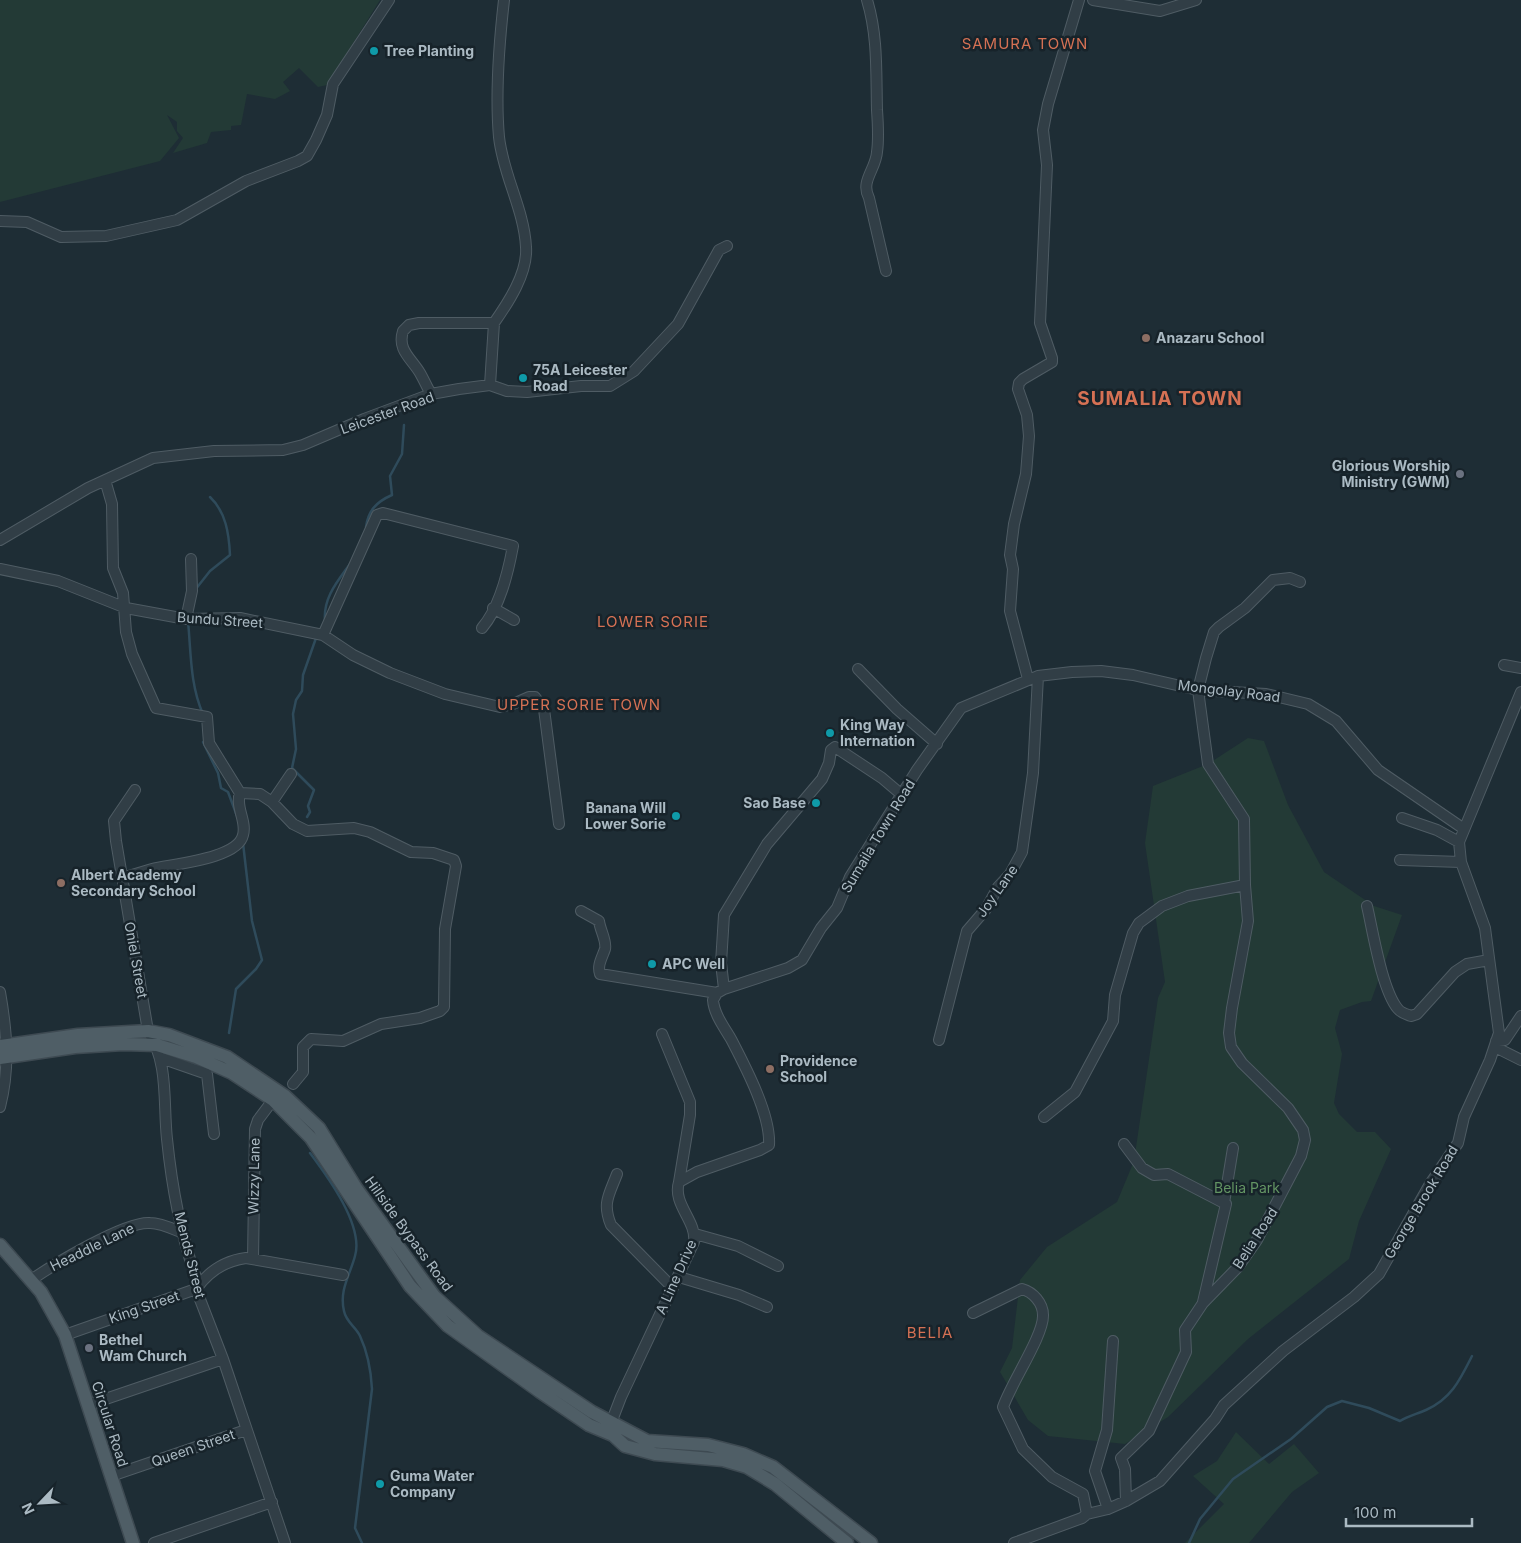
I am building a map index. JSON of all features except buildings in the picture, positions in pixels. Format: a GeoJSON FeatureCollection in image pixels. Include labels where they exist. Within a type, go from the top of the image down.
{"type":"FeatureCollection","features":[{"type":"Feature","properties":{"kind":"main road","name":"Hillside Bypass Road"},"geometry":{"type":"LineString","coordinates":[[4,1052],[78,1035],[148,1031],[168,1035],[227,1057],[285,1096],[319,1128],[356,1188],[410,1265],[446,1308],[478,1336],[612,1429],[625,1446],[655,1454],[724,1460],[747,1468],[769,1479],[847,1543]]}},
{"type":"Feature","properties":{"kind":"main road","name":"Hillside Bypass Road"},"geometry":{"type":"LineString","coordinates":[[4,1052],[123,1044],[157,1045],[212,1063],[273,1100],[311,1138],[374,1234],[428,1306],[448,1326],[589,1425],[612,1429],[647,1441],[708,1445],[743,1454],[773,1467],[871,1543]]}},
{"type":"Feature","properties":{"kind":"main road","name":"Circular Road"},"geometry":{"type":"LineString","coordinates":[[0,1244],[41,1292],[65,1335],[133,1543]]}},
{"type":"Feature","properties":{"kind":"street"},"geometry":{"type":"LineString","coordinates":[[0,220],[27,222],[61,237],[106,236],[177,220],[246,181],[307,156],[327,115],[333,84],[389,0]]}},
{"type":"Feature","properties":{"kind":"street"},"geometry":{"type":"LineString","coordinates":[[490,385],[494,324],[513,291],[525,260],[526,247],[520,216],[504,165],[499,136],[500,37],[504,0]]}},
{"type":"Feature","properties":{"kind":"street"},"geometry":{"type":"LineString","coordinates":[[867,0],[876,44],[879,132],[877,158],[865,184],[865,191],[869,198],[886,271]]}},
{"type":"Feature","properties":{"kind":"street","name":"Joy Lane"},"geometry":{"type":"LineString","coordinates":[[939,1040],[967,931],[986,909],[998,887],[1010,874],[1022,852],[1033,773],[1033,677],[1010,611],[1013,569],[1010,555],[1014,524],[1026,474],[1029,436],[1027,415],[1018,389],[1019,383],[1023,379],[1052,362],[1040,323],[1047,165],[1043,130],[1048,104],[1079,0]]}},
{"type":"Feature","properties":{"kind":"street"},"geometry":{"type":"LineString","coordinates":[[1093,0],[1160,10],[1196,0]]}},
{"type":"Feature","properties":{"kind":"street","name":"Leicester Road"},"geometry":{"type":"LineString","coordinates":[[0,540],[105,480],[153,458],[214,451],[275,451],[303,445],[364,419],[431,394],[490,385],[507,391],[527,392],[581,386],[610,386],[622,380],[646,360],[678,324],[719,250],[726,246]]}},
{"type":"Feature","properties":{"kind":"street"},"geometry":{"type":"LineString","coordinates":[[431,394],[419,372],[404,352],[401,345],[403,331],[409,325],[418,323],[494,324]]}},
{"type":"Feature","properties":{"kind":"street"},"geometry":{"type":"LineString","coordinates":[[105,480],[112,504],[113,568],[123,593],[126,608],[126,632],[132,654],[156,708],[207,717],[209,743],[240,793]]}},
{"type":"Feature","properties":{"kind":"street"},"geometry":{"type":"LineString","coordinates":[[323,635],[358,554],[380,513],[513,546],[507,579],[493,608],[490,619],[482,628]]}},
{"type":"Feature","properties":{"kind":"street"},"geometry":{"type":"LineString","coordinates":[[186,619],[192,591],[191,559]]}},
{"type":"Feature","properties":{"kind":"street","name":"Bundu Street"},"geometry":{"type":"LineString","coordinates":[[0,569],[58,581],[126,608],[186,619],[240,618],[323,635],[353,655],[390,673],[445,694],[500,706],[513,704],[529,697],[535,698],[544,709],[559,824]]}},
{"type":"Feature","properties":{"kind":"street"},"geometry":{"type":"LineString","coordinates":[[1044,1116],[1075,1092],[1113,1022],[1116,995],[1132,933],[1139,923],[1162,906],[1188,896],[1245,885],[1244,819],[1208,764],[1198,690],[1214,632],[1245,608],[1273,580],[1290,578],[1300,582]]}},
{"type":"Feature","properties":{"kind":"street"},"geometry":{"type":"LineString","coordinates":[[493,608],[514,620]]}},
{"type":"Feature","properties":{"kind":"street"},"geometry":{"type":"LineString","coordinates":[[1504,665],[1521,668]]}},
{"type":"Feature","properties":{"kind":"street"},"geometry":{"type":"LineString","coordinates":[[858,669],[897,709],[937,744]]}},
{"type":"Feature","properties":{"kind":"street","name":"Mongolay Road"},"geometry":{"type":"LineString","coordinates":[[1033,677],[1072,672],[1101,671],[1133,675],[1198,690],[1266,694],[1308,704],[1320,710],[1343,728],[1378,770],[1464,829]]}},
{"type":"Feature","properties":{"kind":"street","name":"Sumaila Town Road"},"geometry":{"type":"LineString","coordinates":[[721,991],[788,968],[802,960],[821,928],[837,908],[850,877],[917,770],[961,708],[1033,677]]}},
{"type":"Feature","properties":{"kind":"street","name":"George Brook Road"},"geometry":{"type":"LineString","coordinates":[[1014,1543],[1082,1518],[1087,1514],[1108,1509],[1160,1481],[1215,1419],[1224,1405],[1283,1351],[1354,1297],[1379,1274],[1430,1184],[1458,1143],[1464,1117],[1499,1033],[1485,928],[1461,862],[1459,842],[1521,692]]}},
{"type":"Feature","properties":{"kind":"street"},"geometry":{"type":"LineString","coordinates":[[679,1182],[697,1172],[760,1150],[769,1145],[770,1135],[754,1089],[714,1006],[714,1000],[721,991],[724,915],[767,844],[822,779],[829,763],[830,750],[835,747],[882,778],[902,796]]}},
{"type":"Feature","properties":{"kind":"street"},"geometry":{"type":"LineString","coordinates":[[272,802],[291,774]]}},
{"type":"Feature","properties":{"kind":"street","name":"Oniel Street"},"geometry":{"type":"LineString","coordinates":[[135,790],[114,821],[148,1031],[157,1045]]}},
{"type":"Feature","properties":{"kind":"street"},"geometry":{"type":"LineString","coordinates":[[240,793],[260,794],[272,802],[293,824],[307,831],[354,828],[370,832],[411,852],[433,853],[454,860],[456,872],[445,929],[444,1007],[430,1016],[381,1024],[343,1041],[311,1039],[303,1047],[303,1072],[293,1084]]}},
{"type":"Feature","properties":{"kind":"street"},"geometry":{"type":"LineString","coordinates":[[122,878],[152,869],[208,858],[239,843],[243,835],[238,798],[240,793]]}},
{"type":"Feature","properties":{"kind":"street"},"geometry":{"type":"LineString","coordinates":[[1402,818],[1437,830],[1459,842]]}},
{"type":"Feature","properties":{"kind":"street"},"geometry":{"type":"LineString","coordinates":[[1400,860],[1461,862]]}},
{"type":"Feature","properties":{"kind":"street","name":"Belia Road"},"geometry":{"type":"LineString","coordinates":[[1126,1501],[1126,1469],[1121,1458],[1149,1431],[1186,1352],[1185,1330],[1202,1303],[1238,1268],[1257,1240],[1301,1156],[1306,1140],[1303,1130],[1288,1108],[1242,1063],[1231,1047],[1229,1033],[1236,973],[1248,921],[1245,885]]}},
{"type":"Feature","properties":{"kind":"street"},"geometry":{"type":"LineString","coordinates":[[1367,906],[1386,982],[1392,1000],[1402,1013],[1411,1016],[1417,1014],[1455,972],[1468,964],[1489,960]]}},
{"type":"Feature","properties":{"kind":"street"},"geometry":{"type":"LineString","coordinates":[[581,911],[598,921],[605,940],[599,967],[600,974],[721,991]]}},
{"type":"Feature","properties":{"kind":"street"},"geometry":{"type":"LineString","coordinates":[[0,992],[4,1052],[0,1107]]}},
{"type":"Feature","properties":{"kind":"street"},"geometry":{"type":"LineString","coordinates":[[1495,1044],[1505,1040],[1521,1016]]}},
{"type":"Feature","properties":{"kind":"street","name":"A Line Drive"},"geometry":{"type":"LineString","coordinates":[[612,1429],[651,1332],[691,1249],[695,1234],[678,1196],[690,1115],[690,1102],[662,1034]]}},
{"type":"Feature","properties":{"kind":"street"},"geometry":{"type":"LineString","coordinates":[[1495,1044],[1521,1060]]}},
{"type":"Feature","properties":{"kind":"street","name":"Mends Street"},"geometry":{"type":"LineString","coordinates":[[157,1045],[160,1058],[171,1176],[187,1254],[285,1543]]}},
{"type":"Feature","properties":{"kind":"street"},"geometry":{"type":"LineString","coordinates":[[160,1058],[208,1074],[214,1134]]}},
{"type":"Feature","properties":{"kind":"street","name":"Wizzy Lane"},"geometry":{"type":"LineString","coordinates":[[253,1259],[255,1128],[263,1111],[273,1100]]}},
{"type":"Feature","properties":{"kind":"street"},"geometry":{"type":"LineString","coordinates":[[1124,1144],[1142,1168],[1154,1175],[1168,1174],[1224,1202]]}},
{"type":"Feature","properties":{"kind":"street"},"geometry":{"type":"LineString","coordinates":[[1202,1303],[1226,1204],[1224,1202],[1233,1148]]}},
{"type":"Feature","properties":{"kind":"street"},"geometry":{"type":"LineString","coordinates":[[617,1174],[606,1202],[606,1213],[611,1225],[673,1288]]}},
{"type":"Feature","properties":{"kind":"street","name":"Headdle Lane"},"geometry":{"type":"LineString","coordinates":[[31,1280],[70,1255],[138,1224],[154,1223],[183,1233]]}},
{"type":"Feature","properties":{"kind":"street"},"geometry":{"type":"LineString","coordinates":[[695,1234],[738,1246],[778,1266]]}},
{"type":"Feature","properties":{"kind":"street"},"geometry":{"type":"LineString","coordinates":[[197,1287],[207,1274],[239,1259],[253,1259],[343,1275]]}},
{"type":"Feature","properties":{"kind":"street"},"geometry":{"type":"LineString","coordinates":[[678,1277],[740,1295],[767,1308]]}},
{"type":"Feature","properties":{"kind":"street","name":"King Street"},"geometry":{"type":"LineString","coordinates":[[65,1335],[197,1287]]}},
{"type":"Feature","properties":{"kind":"street"},"geometry":{"type":"LineString","coordinates":[[973,1313],[1022,1289],[1035,1297],[1041,1306],[1043,1314],[1042,1328],[1008,1391],[1003,1407],[1023,1450],[1052,1477],[1084,1494],[1087,1514]]}},
{"type":"Feature","properties":{"kind":"street"},"geometry":{"type":"LineString","coordinates":[[1108,1509],[1095,1471],[1107,1430],[1113,1341]]}},
{"type":"Feature","properties":{"kind":"street"},"geometry":{"type":"LineString","coordinates":[[88,1406],[223,1359]]}},
{"type":"Feature","properties":{"kind":"street","name":"Queen Street"},"geometry":{"type":"LineString","coordinates":[[111,1476],[246,1430]]}},
{"type":"Feature","properties":{"kind":"street"},"geometry":{"type":"LineString","coordinates":[[154,1543],[272,1502]]}},
{"type":"Feature","properties":{"kind":"green space"},"geometry":{"type":"Polygon","coordinates":[[[0,0],[380,0],[327,85],[318,87],[299,68],[283,82],[290,91],[275,99],[247,94],[241,125],[231,126],[231,130],[211,132],[207,143],[173,153],[183,138],[177,131],[177,122],[167,115],[179,138],[160,161],[0,202],[0,0]]]}},
{"type":"Feature","properties":{"kind":"green space","name":"Belia Park"},"geometry":{"type":"Polygon","coordinates":[[[1248,738],[1264,741],[1288,805],[1324,872],[1374,906],[1402,915],[1371,1001],[1362,1002],[1340,1010],[1335,1028],[1342,1054],[1334,1103],[1339,1114],[1357,1132],[1375,1132],[1391,1149],[1359,1221],[1349,1259],[1248,1339],[1168,1417],[1125,1444],[1048,1436],[1028,1420],[1000,1372],[1012,1348],[1020,1280],[1047,1247],[1117,1202],[1134,1161],[1158,998],[1165,982],[1145,843],[1153,786],[1208,764],[1248,738]]]}},
{"type":"Feature","properties":{"kind":"green space"},"geometry":{"type":"Polygon","coordinates":[[[1236,1432],[1269,1464],[1294,1444],[1319,1473],[1292,1492],[1249,1543],[1185,1543],[1224,1504],[1193,1476],[1217,1461],[1236,1432]]]}},
{"type":"Feature","properties":{"kind":"waterway"},"geometry":{"type":"LineString","coordinates":[[366,527],[369,516],[374,508],[381,501],[392,495],[390,476],[402,454],[404,425]]}},
{"type":"Feature","properties":{"kind":"waterway"},"geometry":{"type":"LineString","coordinates":[[195,590],[210,571],[230,555],[226,524],[220,509],[210,497]]}},
{"type":"Feature","properties":{"kind":"waterway"},"geometry":{"type":"LineString","coordinates":[[325,621],[326,605],[329,598],[350,564]]}},
{"type":"Feature","properties":{"kind":"waterway"},"geometry":{"type":"LineString","coordinates":[[188,621],[193,680],[203,714]]}},
{"type":"Feature","properties":{"kind":"waterway"},"geometry":{"type":"LineString","coordinates":[[307,817],[310,812],[308,806],[314,790],[292,768],[296,749],[293,714],[296,700],[302,691],[303,675],[316,638]]}},
{"type":"Feature","properties":{"kind":"waterway"},"geometry":{"type":"LineString","coordinates":[[207,740],[203,742],[218,773],[221,788],[228,792],[237,816]]}},
{"type":"Feature","properties":{"kind":"waterway"},"geometry":{"type":"LineString","coordinates":[[229,1033],[236,989],[256,969],[262,960],[252,921],[243,843]]}},
{"type":"Feature","properties":{"kind":"waterway"},"geometry":{"type":"LineString","coordinates":[[310,1153],[343,1202],[354,1231],[356,1244],[355,1256],[344,1289],[343,1303],[347,1318],[363,1342],[372,1382],[355,1528],[362,1543]]}},
{"type":"Feature","properties":{"kind":"waterway"},"geometry":{"type":"LineString","coordinates":[[1189,1543],[1200,1519],[1233,1479],[1291,1439],[1327,1407],[1342,1401],[1369,1408],[1400,1421],[1435,1406],[1442,1400],[1459,1381],[1472,1356]]}},
{"type":"Feature","properties":{"kind":"place","name":"Tree Planting"},"geometry":{"type":"Point","coordinates":[374,51]}},
{"type":"Feature","properties":{"kind":"place","name":"Anazaru School"},"geometry":{"type":"Point","coordinates":[1146,338]}},
{"type":"Feature","properties":{"kind":"place","name":"75A Leicester Road"},"geometry":{"type":"Point","coordinates":[523,378]}},
{"type":"Feature","properties":{"kind":"place","name":"Glorious Worship Ministry (GWM)"},"geometry":{"type":"Point","coordinates":[1460,474]}},
{"type":"Feature","properties":{"kind":"place","name":"King Way Internation"},"geometry":{"type":"Point","coordinates":[830,733]}},
{"type":"Feature","properties":{"kind":"place","name":"Sao Base"},"geometry":{"type":"Point","coordinates":[816,803]}},
{"type":"Feature","properties":{"kind":"place","name":"Banana Will Lower Sorie"},"geometry":{"type":"Point","coordinates":[676,816]}},
{"type":"Feature","properties":{"kind":"place","name":"Albert Academy Secondary School"},"geometry":{"type":"Point","coordinates":[61,883]}},
{"type":"Feature","properties":{"kind":"place","name":"APC Well"},"geometry":{"type":"Point","coordinates":[652,964]}},
{"type":"Feature","properties":{"kind":"place","name":"Providence School"},"geometry":{"type":"Point","coordinates":[770,1069]}},
{"type":"Feature","properties":{"kind":"place","name":"Bethel Wam Church"},"geometry":{"type":"Point","coordinates":[89,1348]}},
{"type":"Feature","properties":{"kind":"place","name":"Guma Water Company"},"geometry":{"type":"Point","coordinates":[380,1484]}},
{"type":"Feature","properties":{"kind":"district","name":"SAMURA TOWN"},"geometry":{"type":"Point","coordinates":[1025,44]}},
{"type":"Feature","properties":{"kind":"district","name":"SUMALIA TOWN"},"geometry":{"type":"Point","coordinates":[1160,398]}},
{"type":"Feature","properties":{"kind":"district","name":"LOWER SORIE"},"geometry":{"type":"Point","coordinates":[653,622]}},
{"type":"Feature","properties":{"kind":"district","name":"UPPER SORIE TOWN"},"geometry":{"type":"Point","coordinates":[579,705]}},
{"type":"Feature","properties":{"kind":"district","name":"BELIA"},"geometry":{"type":"Point","coordinates":[930,1333]}}]}
